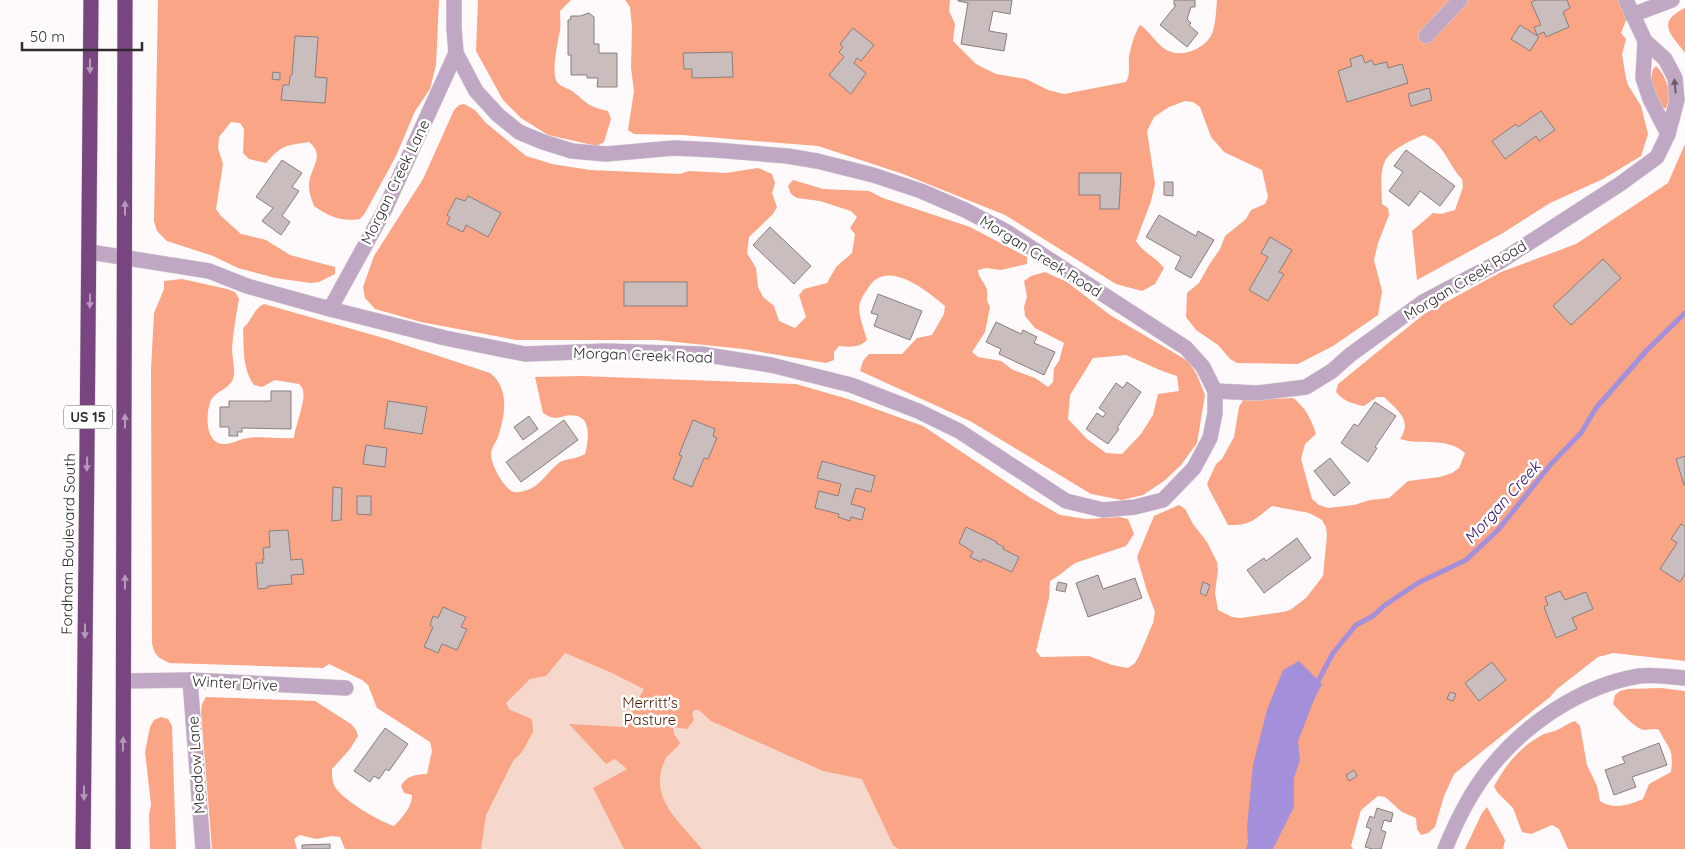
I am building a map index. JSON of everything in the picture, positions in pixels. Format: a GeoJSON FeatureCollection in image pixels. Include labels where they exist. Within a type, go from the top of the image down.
{"type":"FeatureCollection","features":[{"type":"Feature","properties":{"kind":"highway","name":"Fordham Boulevard South"},"geometry":{"type":"LineString","coordinates":[[84,849],[85,582],[90,252],[90,0]]}},
{"type":"Feature","properties":{"kind":"highway","name":"US 15"},"geometry":{"type":"LineString","coordinates":[[123,849],[125,0]]}},
{"type":"Feature","properties":{"kind":"street","name":"Morgan Creek Road"},"geometry":{"type":"LineString","coordinates":[[90,252],[209,271],[247,286],[330,309],[445,338],[525,354],[606,351],[701,354],[771,365],[842,383],[918,411],[959,432],[1066,501],[1103,510],[1135,507],[1163,500],[1194,468],[1210,438],[1215,413],[1215,391],[1203,367],[1186,348],[1008,232],[965,210],[921,191],[873,175],[810,160],[674,148],[606,154],[572,151],[550,145],[519,132],[498,115],[476,91],[456,53],[454,0]]}},
{"type":"Feature","properties":{"kind":"street"},"geometry":{"type":"LineString","coordinates":[[1426,36],[1460,0]]}},
{"type":"Feature","properties":{"kind":"street","name":"Morgan Creek Road"},"geometry":{"type":"LineString","coordinates":[[1215,391],[1258,393],[1306,387],[1332,371],[1423,302],[1501,261],[1620,184],[1657,157],[1668,134],[1676,100],[1675,78],[1665,59],[1645,41],[1626,0]]}},
{"type":"Feature","properties":{"kind":"street"},"geometry":{"type":"LineString","coordinates":[[1632,15],[1672,0]]}},
{"type":"Feature","properties":{"kind":"street","name":"Morgan Creek Road"},"geometry":{"type":"LineString","coordinates":[[1645,41],[1643,78],[1650,99],[1668,134]]}},
{"type":"Feature","properties":{"kind":"street","name":"Morgan Creek Lane"},"geometry":{"type":"LineString","coordinates":[[330,309],[384,211],[456,53]]}},
{"type":"Feature","properties":{"kind":"street"},"geometry":{"type":"LineString","coordinates":[[1445,849],[1459,816],[1487,771],[1534,725],[1562,706],[1603,686],[1641,676],[1685,678]]}},
{"type":"Feature","properties":{"kind":"street","name":"Winter Drive"},"geometry":{"type":"LineString","coordinates":[[124,681],[190,680],[346,688]]}},
{"type":"Feature","properties":{"kind":"street","name":"Meadow Lane"},"geometry":{"type":"LineString","coordinates":[[190,680],[203,849]]}},
{"type":"Feature","properties":{"kind":"green space"},"geometry":{"type":"Polygon","coordinates":[[[158,0],[439,0],[436,65],[430,89],[415,111],[396,156],[360,219],[347,220],[336,218],[314,206],[310,194],[309,181],[317,158],[314,148],[309,142],[285,147],[266,163],[249,159],[243,153],[244,129],[240,123],[231,122],[219,137],[218,148],[223,164],[216,209],[221,216],[241,234],[266,240],[290,255],[335,267],[335,274],[319,282],[311,283],[275,278],[238,268],[213,256],[167,241],[157,231],[154,221],[158,0]]]}},
{"type":"Feature","properties":{"kind":"green space"},"geometry":{"type":"Polygon","coordinates":[[[478,0],[571,0],[560,11],[560,28],[555,66],[556,79],[559,84],[572,91],[588,104],[608,111],[611,119],[604,142],[597,146],[548,135],[521,118],[503,100],[476,51],[478,0]]]}},
{"type":"Feature","properties":{"kind":"green space"},"geometry":{"type":"Polygon","coordinates":[[[625,0],[950,0],[949,11],[955,24],[953,41],[976,64],[996,74],[1026,79],[1048,90],[1064,94],[1126,82],[1134,36],[1140,25],[1161,46],[1171,52],[1186,53],[1200,47],[1206,43],[1213,31],[1217,0],[1634,0],[1621,33],[1626,39],[1622,55],[1628,85],[1641,106],[1648,134],[1641,156],[1603,179],[1550,203],[1503,233],[1417,280],[1412,231],[1433,213],[1441,214],[1455,210],[1463,187],[1462,179],[1436,143],[1424,135],[1408,142],[1388,157],[1382,171],[1382,204],[1388,208],[1389,215],[1378,243],[1374,260],[1382,291],[1378,315],[1333,346],[1298,364],[1237,363],[1230,359],[1218,345],[1196,330],[1186,317],[1187,293],[1199,283],[1220,249],[1225,236],[1246,219],[1251,210],[1265,204],[1268,197],[1262,170],[1224,152],[1211,137],[1200,107],[1193,102],[1185,101],[1169,107],[1154,117],[1147,131],[1155,184],[1151,201],[1136,241],[1142,249],[1164,268],[1155,284],[1142,291],[1116,284],[1005,215],[903,174],[818,146],[682,135],[634,134],[628,130],[634,91],[631,68],[632,27],[630,7],[625,0]]]}},
{"type":"Feature","properties":{"kind":"green space"},"geometry":{"type":"Polygon","coordinates":[[[1685,8],[1685,53],[1671,34],[1668,23],[1676,13],[1685,8]]]}},
{"type":"Feature","properties":{"kind":"green space"},"geometry":{"type":"Polygon","coordinates":[[[1656,66],[1668,86],[1669,98],[1665,109],[1655,100],[1651,92],[1651,76],[1656,66]]]}},
{"type":"Feature","properties":{"kind":"green space"},"geometry":{"type":"Polygon","coordinates":[[[464,104],[475,110],[486,123],[526,156],[552,164],[590,170],[680,174],[689,171],[726,173],[758,168],[772,174],[775,183],[772,193],[777,207],[773,214],[749,237],[747,253],[756,268],[758,287],[763,297],[774,306],[779,321],[795,328],[806,317],[799,295],[804,289],[827,283],[836,267],[852,253],[855,234],[850,228],[857,217],[851,211],[820,201],[797,198],[791,194],[788,186],[793,180],[823,189],[869,191],[883,198],[970,227],[1027,257],[1027,264],[1001,270],[986,268],[978,270],[987,290],[987,300],[990,307],[985,332],[972,352],[978,357],[1001,361],[1013,370],[1035,378],[1048,387],[1053,382],[1054,368],[1059,361],[1064,343],[1035,328],[1025,316],[1024,307],[1027,297],[1024,281],[1031,276],[1045,272],[1067,282],[1110,315],[1188,361],[1197,375],[1205,395],[1197,443],[1181,465],[1164,481],[1143,495],[1122,500],[1091,494],[970,421],[860,371],[863,361],[869,354],[902,354],[917,338],[932,335],[944,314],[945,306],[928,292],[896,276],[876,279],[862,298],[859,309],[867,340],[858,346],[839,346],[834,352],[834,360],[826,363],[743,349],[657,340],[516,340],[421,322],[375,309],[365,298],[363,287],[374,256],[423,179],[454,110],[459,105],[464,104]],[[1126,355],[1093,358],[1070,395],[1068,419],[1087,439],[1106,453],[1122,454],[1141,434],[1153,415],[1158,394],[1179,391],[1177,376],[1126,355]]]}},
{"type":"Feature","properties":{"kind":"green space"},"geometry":{"type":"Polygon","coordinates":[[[1685,144],[1685,661],[1613,653],[1598,657],[1454,774],[1444,796],[1435,827],[1428,833],[1421,835],[1417,829],[1416,818],[1402,812],[1385,797],[1378,796],[1361,810],[1351,846],[1353,849],[898,849],[893,845],[862,779],[823,771],[711,721],[699,710],[694,710],[692,714],[694,720],[687,729],[673,727],[674,734],[680,743],[665,760],[660,786],[663,797],[676,819],[702,849],[624,849],[593,788],[627,769],[615,759],[606,764],[569,724],[623,727],[644,689],[565,653],[546,676],[530,679],[506,703],[510,710],[532,719],[533,732],[522,752],[513,761],[486,815],[481,849],[345,849],[340,837],[332,836],[316,839],[300,835],[294,839],[297,849],[212,849],[201,712],[202,704],[206,697],[315,701],[351,724],[358,736],[350,749],[332,769],[334,785],[337,790],[361,809],[379,820],[394,826],[406,812],[412,799],[412,795],[404,793],[401,786],[403,782],[415,775],[427,774],[432,751],[430,742],[377,708],[368,685],[362,680],[329,664],[323,668],[170,663],[155,653],[152,643],[151,369],[154,313],[164,289],[164,281],[182,279],[227,289],[235,292],[239,299],[232,343],[233,379],[229,385],[213,397],[208,412],[209,432],[216,442],[222,444],[254,437],[294,438],[304,395],[302,387],[299,384],[275,380],[262,387],[254,385],[247,372],[243,328],[257,309],[264,304],[387,339],[490,373],[501,386],[504,403],[503,420],[492,450],[492,459],[502,482],[514,492],[521,492],[532,488],[560,462],[582,456],[585,454],[586,449],[588,432],[585,422],[577,416],[568,415],[553,418],[543,413],[535,377],[581,376],[796,384],[848,399],[923,426],[1029,497],[1060,515],[1086,519],[1120,517],[1128,519],[1134,534],[1126,546],[1075,563],[1050,581],[1049,598],[1036,651],[1041,657],[1089,656],[1112,665],[1128,668],[1135,663],[1139,656],[1153,623],[1155,612],[1137,557],[1154,516],[1179,505],[1185,509],[1193,524],[1207,542],[1217,562],[1218,570],[1215,593],[1218,610],[1232,617],[1241,618],[1290,610],[1306,598],[1323,576],[1327,535],[1326,527],[1322,520],[1309,513],[1272,506],[1248,523],[1228,525],[1209,489],[1207,484],[1216,464],[1222,459],[1234,437],[1239,407],[1243,400],[1293,398],[1305,410],[1316,434],[1305,444],[1301,459],[1312,499],[1319,505],[1328,508],[1389,498],[1408,481],[1440,477],[1452,473],[1459,468],[1465,453],[1458,448],[1442,443],[1400,439],[1404,432],[1404,421],[1398,411],[1384,397],[1377,397],[1364,406],[1356,404],[1345,400],[1336,392],[1338,384],[1424,314],[1501,272],[1576,244],[1668,183],[1685,144]]]}},
{"type":"Feature","properties":{"kind":"green space","name":"Merritt's Pasture"},"geometry":{"type":"Polygon","coordinates":[[[569,546],[1284,849],[437,849],[569,546]]]}},
{"type":"Feature","properties":{"kind":"green space"},"geometry":{"type":"Polygon","coordinates":[[[1661,688],[1685,691],[1685,849],[1568,849],[1559,829],[1552,825],[1531,834],[1522,832],[1513,808],[1497,792],[1494,786],[1509,763],[1527,745],[1542,735],[1575,721],[1580,726],[1587,765],[1597,786],[1600,801],[1605,804],[1622,806],[1643,799],[1649,784],[1671,772],[1671,753],[1659,730],[1640,729],[1613,704],[1615,695],[1620,691],[1661,688]]]}},
{"type":"Feature","properties":{"kind":"green space"},"geometry":{"type":"Polygon","coordinates":[[[161,717],[168,719],[172,726],[176,849],[150,849],[149,815],[151,804],[145,752],[150,727],[154,720],[161,717]]]}},
{"type":"Feature","properties":{"kind":"green space"},"geometry":{"type":"Polygon","coordinates":[[[1487,807],[1505,840],[1503,849],[1465,849],[1482,813],[1487,807]]]}},
{"type":"Feature","properties":{"kind":"shaded area"},"geometry":{"type":"Polygon","coordinates":[[[1299,661],[1322,684],[1298,741],[1300,760],[1294,778],[1294,807],[1273,849],[1246,849],[1253,765],[1267,710],[1283,670],[1299,661]]]}},
{"type":"Feature","properties":{"kind":"building"},"geometry":{"type":"Polygon","coordinates":[[[958,0],[1012,0],[1010,14],[993,11],[989,31],[1007,34],[1004,51],[961,44],[968,3],[958,0]]]}},
{"type":"Feature","properties":{"kind":"building"},"geometry":{"type":"Polygon","coordinates":[[[1174,0],[1195,0],[1195,7],[1191,7],[1187,19],[1191,23],[1189,25],[1198,33],[1187,47],[1160,25],[1176,5],[1174,5],[1174,0]]]}},
{"type":"Feature","properties":{"kind":"building"},"geometry":{"type":"Polygon","coordinates":[[[1536,0],[1567,0],[1570,8],[1563,12],[1569,27],[1546,37],[1544,32],[1537,35],[1534,27],[1541,25],[1531,2],[1536,0]]]}},
{"type":"Feature","properties":{"kind":"building"},"geometry":{"type":"Polygon","coordinates":[[[589,13],[594,17],[594,44],[599,44],[599,53],[617,53],[617,87],[597,87],[598,78],[587,78],[587,75],[571,75],[571,55],[568,55],[568,20],[570,20],[571,16],[589,13]]]}},
{"type":"Feature","properties":{"kind":"building"},"geometry":{"type":"Polygon","coordinates":[[[1520,25],[1539,37],[1530,51],[1511,39],[1520,25]]]}},
{"type":"Feature","properties":{"kind":"building"},"geometry":{"type":"Polygon","coordinates":[[[853,28],[874,45],[861,61],[857,58],[854,63],[866,73],[851,94],[829,75],[844,57],[839,52],[843,47],[840,44],[853,28]]]}},
{"type":"Feature","properties":{"kind":"building"},"geometry":{"type":"Polygon","coordinates":[[[295,36],[318,37],[315,77],[327,78],[325,103],[281,100],[283,85],[289,85],[290,76],[292,75],[295,36]]]}},
{"type":"Feature","properties":{"kind":"building"},"geometry":{"type":"Polygon","coordinates":[[[732,52],[733,77],[692,78],[692,69],[684,69],[683,53],[732,52]]]}},
{"type":"Feature","properties":{"kind":"building"},"geometry":{"type":"Polygon","coordinates":[[[1362,55],[1365,63],[1372,60],[1374,65],[1387,62],[1388,68],[1402,64],[1408,83],[1347,102],[1338,71],[1352,66],[1350,59],[1362,55]]]}},
{"type":"Feature","properties":{"kind":"building"},"geometry":{"type":"Polygon","coordinates":[[[273,72],[280,73],[280,80],[272,79],[273,72]]]}},
{"type":"Feature","properties":{"kind":"building"},"geometry":{"type":"Polygon","coordinates":[[[1429,88],[1432,100],[1411,106],[1408,94],[1429,88]]]}},
{"type":"Feature","properties":{"kind":"building"},"geometry":{"type":"Polygon","coordinates":[[[1541,111],[1555,130],[1539,141],[1536,136],[1505,159],[1492,141],[1516,124],[1518,127],[1541,111]]]}},
{"type":"Feature","properties":{"kind":"building"},"geometry":{"type":"Polygon","coordinates":[[[1406,150],[1455,186],[1440,206],[1420,191],[1409,206],[1389,191],[1403,172],[1394,166],[1406,150]]]}},
{"type":"Feature","properties":{"kind":"building"},"geometry":{"type":"Polygon","coordinates":[[[282,160],[302,173],[292,187],[299,191],[282,216],[290,222],[281,235],[262,221],[273,208],[256,197],[282,160]]]}},
{"type":"Feature","properties":{"kind":"building"},"geometry":{"type":"Polygon","coordinates":[[[1079,173],[1121,173],[1119,209],[1100,209],[1100,195],[1079,195],[1079,173]]]}},
{"type":"Feature","properties":{"kind":"building"},"geometry":{"type":"Polygon","coordinates":[[[1164,182],[1173,182],[1173,196],[1164,195],[1164,182]]]}},
{"type":"Feature","properties":{"kind":"building"},"geometry":{"type":"Polygon","coordinates":[[[468,196],[501,213],[488,237],[466,225],[463,232],[447,224],[450,217],[447,215],[456,198],[465,201],[468,196]]]}},
{"type":"Feature","properties":{"kind":"building"},"geometry":{"type":"Polygon","coordinates":[[[1159,215],[1196,236],[1198,231],[1214,240],[1191,278],[1175,269],[1181,257],[1146,237],[1159,215]]]}},
{"type":"Feature","properties":{"kind":"building"},"geometry":{"type":"Polygon","coordinates":[[[770,227],[811,266],[794,284],[753,245],[770,227]]]}},
{"type":"Feature","properties":{"kind":"building"},"geometry":{"type":"Polygon","coordinates":[[[1270,237],[1292,250],[1279,272],[1284,274],[1268,301],[1249,290],[1268,257],[1261,253],[1270,237]]]}},
{"type":"Feature","properties":{"kind":"building"},"geometry":{"type":"Polygon","coordinates":[[[1603,259],[1621,278],[1571,325],[1553,306],[1603,259]]]}},
{"type":"Feature","properties":{"kind":"building"},"geometry":{"type":"Polygon","coordinates":[[[624,282],[687,282],[687,306],[624,306],[624,282]]]}},
{"type":"Feature","properties":{"kind":"building"},"geometry":{"type":"Polygon","coordinates":[[[878,294],[922,311],[910,340],[874,326],[878,315],[871,313],[878,294]]]}},
{"type":"Feature","properties":{"kind":"building"},"geometry":{"type":"Polygon","coordinates":[[[996,322],[1021,334],[1023,330],[1037,337],[1034,343],[1055,352],[1044,375],[999,354],[1001,349],[986,342],[996,322]]]}},
{"type":"Feature","properties":{"kind":"building"},"geometry":{"type":"Polygon","coordinates":[[[1127,382],[1141,392],[1108,444],[1086,429],[1097,413],[1103,417],[1106,413],[1099,408],[1116,383],[1123,388],[1127,382]]]}},
{"type":"Feature","properties":{"kind":"building"},"geometry":{"type":"Polygon","coordinates":[[[271,391],[291,391],[291,429],[242,428],[242,432],[237,432],[238,436],[229,436],[229,427],[220,427],[220,407],[229,407],[229,401],[271,401],[271,391]]]}},
{"type":"Feature","properties":{"kind":"building"},"geometry":{"type":"Polygon","coordinates":[[[388,401],[427,407],[422,434],[384,428],[388,401]]]}},
{"type":"Feature","properties":{"kind":"building"},"geometry":{"type":"Polygon","coordinates":[[[1375,402],[1396,416],[1375,447],[1377,448],[1368,462],[1341,443],[1354,424],[1358,426],[1375,402]]]}},
{"type":"Feature","properties":{"kind":"building"},"geometry":{"type":"Polygon","coordinates":[[[529,416],[538,429],[523,440],[514,427],[529,416]]]}},
{"type":"Feature","properties":{"kind":"building"},"geometry":{"type":"Polygon","coordinates":[[[564,420],[578,440],[521,482],[506,462],[564,420]]]}},
{"type":"Feature","properties":{"kind":"building"},"geometry":{"type":"Polygon","coordinates":[[[693,420],[715,429],[713,436],[717,438],[708,459],[704,458],[692,487],[673,479],[682,456],[679,455],[693,420]]]}},
{"type":"Feature","properties":{"kind":"building"},"geometry":{"type":"Polygon","coordinates":[[[366,445],[387,448],[385,467],[363,464],[366,445]]]}},
{"type":"Feature","properties":{"kind":"building"},"geometry":{"type":"Polygon","coordinates":[[[1685,456],[1685,485],[1684,485],[1676,459],[1685,456]]]}},
{"type":"Feature","properties":{"kind":"building"},"geometry":{"type":"Polygon","coordinates":[[[1330,458],[1350,483],[1334,496],[1314,471],[1330,458]]]}},
{"type":"Feature","properties":{"kind":"building"},"geometry":{"type":"Polygon","coordinates":[[[822,461],[875,476],[871,492],[856,488],[851,504],[865,508],[862,520],[851,517],[850,521],[838,517],[839,514],[815,508],[819,491],[838,496],[841,484],[817,478],[822,461]]]}},
{"type":"Feature","properties":{"kind":"building"},"geometry":{"type":"Polygon","coordinates":[[[333,487],[342,488],[341,520],[332,521],[333,487]]]}},
{"type":"Feature","properties":{"kind":"building"},"geometry":{"type":"Polygon","coordinates":[[[357,496],[371,496],[371,515],[357,514],[357,496]]]}},
{"type":"Feature","properties":{"kind":"building"},"geometry":{"type":"Polygon","coordinates":[[[1681,524],[1685,526],[1685,574],[1680,582],[1660,569],[1677,543],[1671,539],[1681,524]]]}},
{"type":"Feature","properties":{"kind":"building"},"geometry":{"type":"Polygon","coordinates":[[[966,527],[997,542],[1004,547],[1003,549],[1019,557],[1012,572],[983,559],[981,562],[970,557],[973,552],[959,543],[966,527]]]}},
{"type":"Feature","properties":{"kind":"building"},"geometry":{"type":"Polygon","coordinates":[[[288,530],[291,560],[302,559],[304,574],[291,575],[292,584],[268,586],[268,588],[258,589],[256,563],[263,563],[263,548],[270,547],[269,531],[288,530]]]}},
{"type":"Feature","properties":{"kind":"building"},"geometry":{"type":"Polygon","coordinates":[[[1297,538],[1311,558],[1264,593],[1247,570],[1264,558],[1266,561],[1297,538]]]}},
{"type":"Feature","properties":{"kind":"building"},"geometry":{"type":"Polygon","coordinates":[[[1098,575],[1103,589],[1135,578],[1142,598],[1088,617],[1076,583],[1098,575]]]}},
{"type":"Feature","properties":{"kind":"building"},"geometry":{"type":"Polygon","coordinates":[[[1058,582],[1067,584],[1065,592],[1056,590],[1058,582]]]}},
{"type":"Feature","properties":{"kind":"building"},"geometry":{"type":"Polygon","coordinates":[[[1203,582],[1210,585],[1206,596],[1200,593],[1203,582]]]}},
{"type":"Feature","properties":{"kind":"building"},"geometry":{"type":"Polygon","coordinates":[[[1560,591],[1565,600],[1586,592],[1593,609],[1572,618],[1577,629],[1556,638],[1544,607],[1548,605],[1545,597],[1560,591]]]}},
{"type":"Feature","properties":{"kind":"building"},"geometry":{"type":"Polygon","coordinates":[[[443,607],[466,617],[461,627],[467,629],[457,650],[442,644],[438,653],[424,647],[433,627],[430,625],[433,616],[438,618],[443,607]]]}},
{"type":"Feature","properties":{"kind":"building"},"geometry":{"type":"Polygon","coordinates":[[[1492,662],[1506,680],[1479,701],[1465,683],[1492,662]]]}},
{"type":"Feature","properties":{"kind":"building"},"geometry":{"type":"Polygon","coordinates":[[[1450,692],[1456,694],[1453,701],[1447,699],[1450,692]]]}},
{"type":"Feature","properties":{"kind":"building"},"geometry":{"type":"Polygon","coordinates":[[[385,728],[408,744],[389,771],[386,769],[379,779],[374,776],[370,782],[354,771],[385,728]]]}},
{"type":"Feature","properties":{"kind":"building"},"geometry":{"type":"Polygon","coordinates":[[[1659,743],[1667,765],[1632,777],[1636,787],[1614,795],[1605,770],[1625,763],[1622,757],[1659,743]]]}},
{"type":"Feature","properties":{"kind":"building"},"geometry":{"type":"Polygon","coordinates":[[[1354,770],[1357,776],[1349,781],[1346,775],[1354,770]]]}},
{"type":"Feature","properties":{"kind":"building"},"geometry":{"type":"Polygon","coordinates":[[[1377,808],[1393,813],[1391,822],[1384,820],[1381,830],[1386,832],[1381,849],[1372,849],[1365,847],[1371,829],[1366,827],[1370,816],[1374,818],[1377,808]]]}},
{"type":"Feature","properties":{"kind":"building"},"geometry":{"type":"Polygon","coordinates":[[[330,844],[330,849],[302,849],[302,845],[330,844]]]}},
{"type":"Feature","properties":{"kind":"waterway","name":"Morgan Creek"},"geometry":{"type":"LineString","coordinates":[[1316,685],[1333,653],[1356,625],[1373,616],[1385,605],[1418,583],[1466,560],[1498,530],[1551,464],[1581,433],[1596,408],[1647,350],[1685,313]]}}]}
